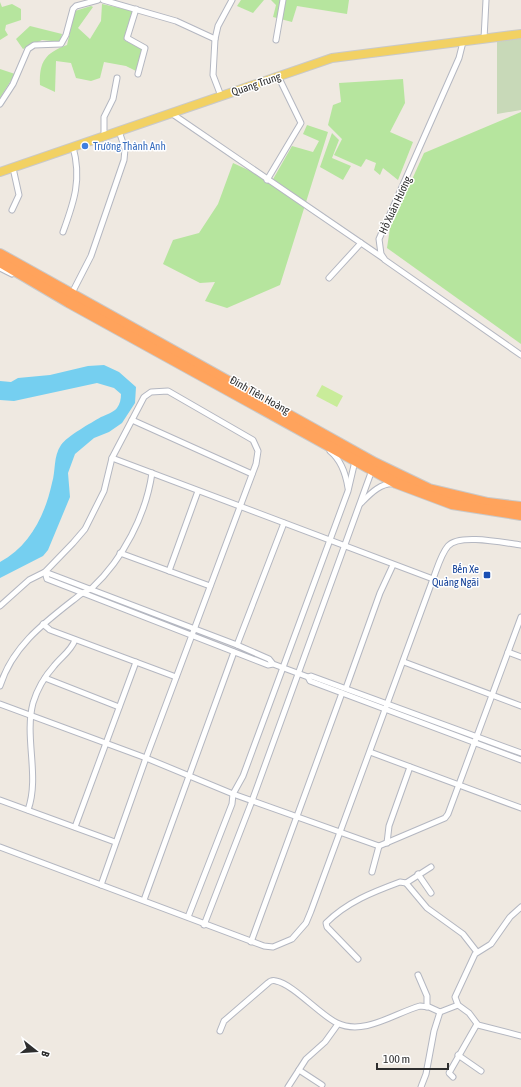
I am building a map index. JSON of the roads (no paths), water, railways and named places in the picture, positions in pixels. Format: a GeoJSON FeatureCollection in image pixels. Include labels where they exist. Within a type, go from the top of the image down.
{"type":"FeatureCollection","features":[{"type":"Feature","properties":{"kind":"highway","name":"Đinh Tiên Hoàng"},"geometry":{"type":"LineString","coordinates":[[0,254],[374,463],[429,489],[488,503],[521,507]]}},
{"type":"Feature","properties":{"kind":"highway","name":"Đinh Tiên Hoàng"},"geometry":{"type":"LineString","coordinates":[[0,262],[320,442],[400,485],[452,504],[521,515]]}},
{"type":"Feature","properties":{"kind":"main road","name":"Quang Trung"},"geometry":{"type":"LineString","coordinates":[[0,172],[332,58],[521,34]]}},
{"type":"Feature","properties":{"kind":"street"},"geometry":{"type":"LineString","coordinates":[[0,104],[13,84],[28,49],[34,45],[61,44],[66,35],[73,9],[76,6],[98,0]]}},
{"type":"Feature","properties":{"kind":"street"},"geometry":{"type":"LineString","coordinates":[[103,0],[176,21],[215,39]]}},
{"type":"Feature","properties":{"kind":"street"},"geometry":{"type":"LineString","coordinates":[[221,96],[212,75],[215,39],[218,26],[232,0]]}},
{"type":"Feature","properties":{"kind":"street"},"geometry":{"type":"LineString","coordinates":[[276,40],[283,0]]}},
{"type":"Feature","properties":{"kind":"street"},"geometry":{"type":"LineString","coordinates":[[484,39],[486,0]]}},
{"type":"Feature","properties":{"kind":"street"},"geometry":{"type":"LineString","coordinates":[[136,9],[128,38],[145,48],[138,74]]}},
{"type":"Feature","properties":{"kind":"street","name":"Hồ Xuân Hương"},"geometry":{"type":"LineString","coordinates":[[385,260],[381,254],[380,239],[459,58],[463,42]]}},
{"type":"Feature","properties":{"kind":"street"},"geometry":{"type":"LineString","coordinates":[[268,180],[301,123],[278,76]]}},
{"type":"Feature","properties":{"kind":"street"},"geometry":{"type":"LineString","coordinates":[[104,136],[104,117],[113,98],[117,78]]}},
{"type":"Feature","properties":{"kind":"street"},"geometry":{"type":"LineString","coordinates":[[171,113],[521,355]]}},
{"type":"Feature","properties":{"kind":"street"},"geometry":{"type":"LineString","coordinates":[[72,293],[91,256],[124,160],[125,148],[119,131]]}},
{"type":"Feature","properties":{"kind":"street"},"geometry":{"type":"LineString","coordinates":[[63,232],[71,208],[78,173],[73,147]]}},
{"type":"Feature","properties":{"kind":"street"},"geometry":{"type":"LineString","coordinates":[[12,210],[19,195],[13,168]]}},
{"type":"Feature","properties":{"kind":"street"},"geometry":{"type":"LineString","coordinates":[[330,278],[361,243]]}},
{"type":"Feature","properties":{"kind":"street"},"geometry":{"type":"LineString","coordinates":[[0,268],[36,283]]}},
{"type":"Feature","properties":{"kind":"street"},"geometry":{"type":"LineString","coordinates":[[0,606],[29,580],[45,572],[74,543],[85,529],[104,491],[112,458],[144,398],[151,392],[168,391],[253,440],[258,451],[252,474],[100,885]]}},
{"type":"Feature","properties":{"kind":"street"},"geometry":{"type":"LineString","coordinates":[[132,420],[252,474]]}},
{"type":"Feature","properties":{"kind":"street"},"geometry":{"type":"LineString","coordinates":[[320,442],[338,459],[347,483],[348,491]]}},
{"type":"Feature","properties":{"kind":"street"},"geometry":{"type":"LineString","coordinates":[[112,458],[433,579]]}},
{"type":"Feature","properties":{"kind":"street"},"geometry":{"type":"LineString","coordinates":[[188,917],[232,804],[234,794],[243,776],[348,491],[355,461]]}},
{"type":"Feature","properties":{"kind":"street"},"geometry":{"type":"LineString","coordinates":[[204,925],[252,801],[372,470]]}},
{"type":"Feature","properties":{"kind":"street"},"geometry":{"type":"LineString","coordinates":[[0,686],[18,649],[43,624],[90,589],[120,553],[144,506],[152,473]]}},
{"type":"Feature","properties":{"kind":"street"},"geometry":{"type":"LineString","coordinates":[[359,505],[378,488],[391,484],[400,485]]}},
{"type":"Feature","properties":{"kind":"street"},"geometry":{"type":"LineString","coordinates":[[169,571],[198,491]]}},
{"type":"Feature","properties":{"kind":"street"},"geometry":{"type":"LineString","coordinates":[[237,645],[284,523]]}},
{"type":"Feature","properties":{"kind":"street"},"geometry":{"type":"LineString","coordinates":[[0,847],[144,900],[188,917],[204,925],[251,942],[273,947],[292,939],[299,932],[311,911],[404,662],[433,579],[447,547],[453,541],[473,540],[521,545]]}},
{"type":"Feature","properties":{"kind":"street"},"geometry":{"type":"LineString","coordinates":[[120,553],[210,586]]}},
{"type":"Feature","properties":{"kind":"street"},"geometry":{"type":"LineString","coordinates":[[346,688],[380,593],[393,565]]}},
{"type":"Feature","properties":{"kind":"street"},"geometry":{"type":"LineString","coordinates":[[45,572],[237,645],[269,659],[273,664]]}},
{"type":"Feature","properties":{"kind":"street"},"geometry":{"type":"LineString","coordinates":[[45,572],[47,579],[82,594],[268,665],[273,664],[308,677],[311,676],[346,688],[387,707],[474,743],[521,760]]}},
{"type":"Feature","properties":{"kind":"street"},"geometry":{"type":"LineString","coordinates":[[0,704],[146,758],[297,818],[379,846],[445,818],[448,814],[521,618]]}},
{"type":"Feature","properties":{"kind":"street"},"geometry":{"type":"LineString","coordinates":[[43,624],[50,630],[75,640],[176,677]]}},
{"type":"Feature","properties":{"kind":"street"},"geometry":{"type":"LineString","coordinates":[[28,810],[31,801],[32,783],[29,739],[33,703],[45,678],[72,647],[75,640]]}},
{"type":"Feature","properties":{"kind":"street"},"geometry":{"type":"LineString","coordinates":[[144,900],[234,652]]}},
{"type":"Feature","properties":{"kind":"street"},"geometry":{"type":"LineString","coordinates":[[508,652],[521,657]]}},
{"type":"Feature","properties":{"kind":"street"},"geometry":{"type":"LineString","coordinates":[[75,827],[136,662]]}},
{"type":"Feature","properties":{"kind":"street"},"geometry":{"type":"LineString","coordinates":[[404,662],[521,706]]}},
{"type":"Feature","properties":{"kind":"street"},"geometry":{"type":"LineString","coordinates":[[308,677],[310,681],[342,693],[476,736],[521,753]]}},
{"type":"Feature","properties":{"kind":"street"},"geometry":{"type":"LineString","coordinates":[[45,678],[119,707]]}},
{"type":"Feature","properties":{"kind":"street"},"geometry":{"type":"LineString","coordinates":[[251,942],[342,693]]}},
{"type":"Feature","properties":{"kind":"street"},"geometry":{"type":"LineString","coordinates":[[370,752],[521,808]]}},
{"type":"Feature","properties":{"kind":"street"},"geometry":{"type":"LineString","coordinates":[[387,843],[389,826],[410,767]]}},
{"type":"Feature","properties":{"kind":"street"},"geometry":{"type":"LineString","coordinates":[[0,800],[115,842]]}},
{"type":"Feature","properties":{"kind":"street"},"geometry":{"type":"LineString","coordinates":[[372,872],[379,846]]}},
{"type":"Feature","properties":{"kind":"street"},"geometry":{"type":"LineString","coordinates":[[358,959],[327,927],[326,923],[337,912],[359,899],[400,882],[406,882],[431,867]]}},
{"type":"Feature","properties":{"kind":"street"},"geometry":{"type":"LineString","coordinates":[[418,874],[431,892]]}},
{"type":"Feature","properties":{"kind":"street"},"geometry":{"type":"LineString","coordinates":[[406,882],[427,908],[463,934],[477,952]]}},
{"type":"Feature","properties":{"kind":"street"},"geometry":{"type":"LineString","coordinates":[[450,1008],[477,952],[491,944],[510,917],[521,907]]}},
{"type":"Feature","properties":{"kind":"street"},"geometry":{"type":"LineString","coordinates":[[418,974],[427,996],[427,1006]]}},
{"type":"Feature","properties":{"kind":"street"},"geometry":{"type":"LineString","coordinates":[[220,1031],[224,1021],[268,983],[276,980],[338,1024],[358,1028],[410,1009],[427,1006],[440,1012],[458,1005]]}},
{"type":"Feature","properties":{"kind":"street"},"geometry":{"type":"LineString","coordinates":[[455,997],[458,1005],[469,1013],[477,1024],[521,1036]]}},
{"type":"Feature","properties":{"kind":"street"},"geometry":{"type":"LineString","coordinates":[[421,1087],[426,1074],[434,1031],[440,1012]]}},
{"type":"Feature","properties":{"kind":"street"},"geometry":{"type":"LineString","coordinates":[[288,1087],[306,1058],[328,1038],[338,1024]]}},
{"type":"Feature","properties":{"kind":"street"},"geometry":{"type":"LineString","coordinates":[[453,1077],[449,1073],[477,1024]]}},
{"type":"Feature","properties":{"kind":"street"},"geometry":{"type":"LineString","coordinates":[[458,1055],[481,1071]]}},
{"type":"Feature","properties":{"kind":"street"},"geometry":{"type":"LineString","coordinates":[[298,1070],[322,1085]]}},
{"type":"Feature","properties":{"kind":"water"},"geometry":{"type":"Polygon","coordinates":[[[104,365],[119,372],[136,387],[135,403],[122,423],[109,432],[94,438],[75,454],[68,473],[70,497],[48,550],[43,556],[0,578],[0,562],[20,547],[35,528],[40,518],[49,495],[57,454],[61,445],[64,441],[80,430],[116,409],[121,400],[121,394],[114,388],[97,383],[14,401],[0,400],[0,381],[11,382],[18,378],[50,375],[88,366],[104,365]]]}},
{"type":"Feature","properties":{"kind":"place","name":"Trường Thành Anh"},"geometry":{"type":"Point","coordinates":[85,146]}},
{"type":"Feature","properties":{"kind":"place","name":"Bến Xe Quảng Ngãi"},"geometry":{"type":"Point","coordinates":[487,575]}}]}
